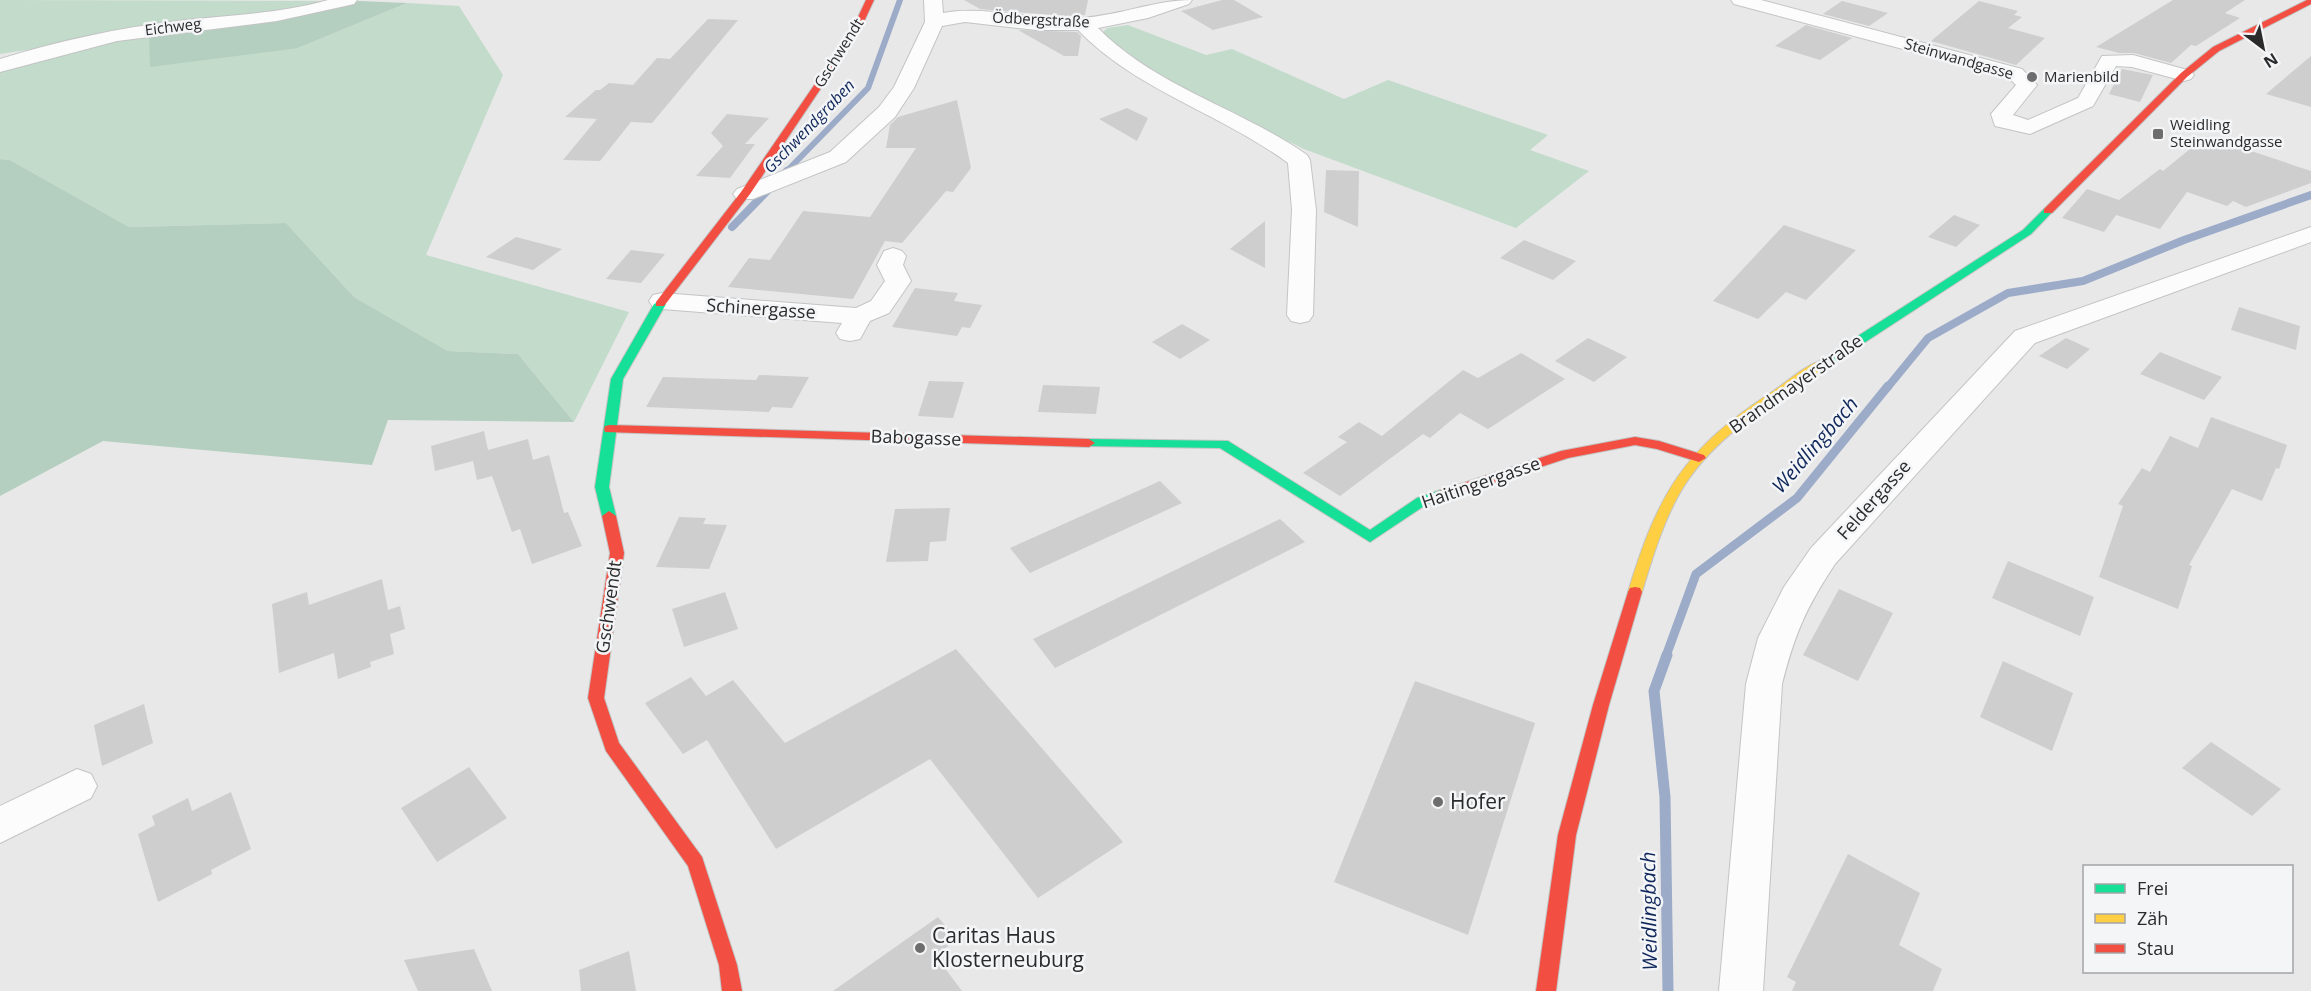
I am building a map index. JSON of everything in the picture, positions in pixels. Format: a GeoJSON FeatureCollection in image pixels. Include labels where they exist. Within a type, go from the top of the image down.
{"type":"FeatureCollection","features":[{"type":"Feature","properties":{"kind":"street","name":"Eichweg"},"geometry":{"type":"LineString","coordinates":[[0,66],[66,45],[105,37],[288,15],[348,0]]}},
{"type":"Feature","properties":{"kind":"street","name":"Gschwendt"},"geometry":{"type":"LineString","coordinates":[[732,991],[728,965],[696,863],[612,746],[596,698],[617,553],[602,487],[609,429],[617,379],[662,301],[745,194],[856,30],[870,0]]}},
{"type":"Feature","properties":{"kind":"street","name":"Gschwendt"},"geometry":{"type":"LineString","coordinates":[[745,194],[838,157],[887,111],[904,87],[934,22],[933,0]]}},
{"type":"Feature","properties":{"kind":"street","name":"Ödbergstraße"},"geometry":{"type":"LineString","coordinates":[[934,22],[965,15],[1016,22],[1083,25],[1133,19],[1183,0]]}},
{"type":"Feature","properties":{"kind":"street","name":"Steinwandgasse"},"geometry":{"type":"LineString","coordinates":[[1740,0],[2015,73],[2027,85],[2002,114],[2003,121],[2015,125],[2030,127],[2086,102],[2109,60],[2133,61],[2184,75]]}},
{"type":"Feature","properties":{"kind":"street","name":"Brandmayerstraße"},"geometry":{"type":"LineString","coordinates":[[1554,989],[1567,835],[1650,541],[1670,499],[1689,469],[1729,429],[1794,381],[2028,232],[2184,75],[2216,49],[2311,0]]}},
{"type":"Feature","properties":{"kind":"street"},"geometry":{"type":"LineString","coordinates":[[1083,25],[1097,41],[1170,89],[1278,142],[1299,160],[1304,210],[1300,315]]}},
{"type":"Feature","properties":{"kind":"street","name":"Feldergasse"},"geometry":{"type":"LineString","coordinates":[[1741,991],[1764,684],[1776,638],[1796,596],[1823,556],[2025,337],[2311,234]]}},
{"type":"Feature","properties":{"kind":"street","name":"Schinergasse"},"geometry":{"type":"LineString","coordinates":[[662,301],[854,327],[880,307],[898,281],[890,265],[893,256]]}},
{"type":"Feature","properties":{"kind":"street","name":"Babogasse"},"geometry":{"type":"LineString","coordinates":[[609,429],[1156,445],[1222,444]]}},
{"type":"Feature","properties":{"kind":"street","name":"Haitingergasse"},"geometry":{"type":"LineString","coordinates":[[1222,444],[1370,537],[1422,501],[1566,454],[1635,441],[1659,445],[1699,458]]}},
{"type":"Feature","properties":{"kind":"street"},"geometry":{"type":"LineString","coordinates":[[0,825],[77,786]]}},
{"type":"Feature","properties":{"kind":"green space"},"geometry":{"type":"Polygon","coordinates":[[[0,0],[359,1],[291,17],[298,48],[407,3],[459,6],[503,75],[426,255],[629,312],[574,422],[518,354],[448,351],[354,297],[286,223],[129,227],[10,160],[0,159],[0,72],[78,42],[0,54],[0,0]]]}},
{"type":"Feature","properties":{"kind":"green space"},"geometry":{"type":"Polygon","coordinates":[[[359,1],[407,3],[298,48],[150,67],[149,33],[291,17],[359,1]]]}},
{"type":"Feature","properties":{"kind":"green space"},"geometry":{"type":"Polygon","coordinates":[[[1128,25],[1206,55],[1232,49],[1344,99],[1388,80],[1548,135],[1530,150],[1589,171],[1516,228],[1304,149],[1170,84],[1102,33],[1107,28],[1128,25]]]}},
{"type":"Feature","properties":{"kind":"green space"},"geometry":{"type":"Polygon","coordinates":[[[0,159],[10,160],[129,227],[286,223],[354,297],[448,351],[518,354],[574,422],[388,420],[372,465],[103,441],[0,496],[0,159]]]}},
{"type":"Feature","properties":{"kind":"building"},"geometry":{"type":"Polygon","coordinates":[[[964,0],[1088,0],[1085,15],[1063,16],[980,9],[964,0]]]}},
{"type":"Feature","properties":{"kind":"building"},"geometry":{"type":"Polygon","coordinates":[[[1222,0],[1234,0],[1263,17],[1213,30],[1181,11],[1222,0]]]}},
{"type":"Feature","properties":{"kind":"building"},"geometry":{"type":"Polygon","coordinates":[[[2173,0],[2245,0],[2225,13],[2240,18],[2196,46],[2191,45],[2171,63],[2134,53],[2119,53],[2096,47],[2173,0]]]}},
{"type":"Feature","properties":{"kind":"building"},"geometry":{"type":"Polygon","coordinates":[[[1842,1],[1888,13],[1869,26],[1823,14],[1842,1]]]}},
{"type":"Feature","properties":{"kind":"building"},"geometry":{"type":"Polygon","coordinates":[[[1979,1],[2018,11],[2014,15],[2022,17],[2008,28],[2045,38],[2016,65],[1931,41],[1979,1]]]}},
{"type":"Feature","properties":{"kind":"building"},"geometry":{"type":"Polygon","coordinates":[[[708,19],[738,20],[652,123],[631,122],[600,161],[563,160],[597,119],[565,117],[596,90],[600,90],[609,83],[633,85],[657,58],[670,59],[708,19]]]}},
{"type":"Feature","properties":{"kind":"building"},"geometry":{"type":"Polygon","coordinates":[[[1806,25],[1852,38],[1820,60],[1775,46],[1806,25]]]}},
{"type":"Feature","properties":{"kind":"building"},"geometry":{"type":"Polygon","coordinates":[[[1018,30],[1077,32],[1081,36],[1078,56],[1064,56],[1018,30]]]}},
{"type":"Feature","properties":{"kind":"building"},"geometry":{"type":"Polygon","coordinates":[[[2311,56],[2311,107],[2266,94],[2311,56]]]}},
{"type":"Feature","properties":{"kind":"building"},"geometry":{"type":"Polygon","coordinates":[[[2122,69],[2153,75],[2140,102],[2109,94],[2122,69]]]}},
{"type":"Feature","properties":{"kind":"building"},"geometry":{"type":"Polygon","coordinates":[[[957,100],[971,168],[953,192],[946,191],[902,243],[885,241],[853,299],[728,287],[749,258],[770,260],[803,211],[870,217],[916,148],[886,148],[890,125],[898,117],[957,100]]]}},
{"type":"Feature","properties":{"kind":"building"},"geometry":{"type":"Polygon","coordinates":[[[1127,108],[1148,118],[1137,141],[1099,119],[1127,108]]]}},
{"type":"Feature","properties":{"kind":"building"},"geometry":{"type":"Polygon","coordinates":[[[727,114],[769,118],[745,144],[755,144],[730,178],[696,176],[723,146],[711,133],[727,114]]]}},
{"type":"Feature","properties":{"kind":"building"},"geometry":{"type":"Polygon","coordinates":[[[2206,136],[2311,171],[2311,183],[2246,207],[2233,201],[2227,206],[2187,192],[2160,229],[2116,215],[2104,232],[2062,218],[2087,189],[2119,200],[2160,169],[2163,171],[2206,136]]]}},
{"type":"Feature","properties":{"kind":"building"},"geometry":{"type":"Polygon","coordinates":[[[1326,170],[1359,171],[1358,227],[1324,212],[1326,170]]]}},
{"type":"Feature","properties":{"kind":"building"},"geometry":{"type":"Polygon","coordinates":[[[1954,215],[1980,225],[1956,247],[1928,237],[1954,215]]]}},
{"type":"Feature","properties":{"kind":"building"},"geometry":{"type":"Polygon","coordinates":[[[1265,221],[1265,268],[1230,249],[1265,221]]]}},
{"type":"Feature","properties":{"kind":"building"},"geometry":{"type":"Polygon","coordinates":[[[1784,225],[1856,250],[1806,300],[1786,292],[1758,319],[1713,301],[1784,225]]]}},
{"type":"Feature","properties":{"kind":"building"},"geometry":{"type":"Polygon","coordinates":[[[516,237],[562,249],[533,270],[486,257],[516,237]]]}},
{"type":"Feature","properties":{"kind":"building"},"geometry":{"type":"Polygon","coordinates":[[[1524,240],[1576,261],[1553,280],[1500,258],[1524,240]]]}},
{"type":"Feature","properties":{"kind":"building"},"geometry":{"type":"Polygon","coordinates":[[[631,250],[665,254],[641,283],[606,279],[631,250]]]}},
{"type":"Feature","properties":{"kind":"building"},"geometry":{"type":"Polygon","coordinates":[[[915,288],[958,293],[954,301],[982,305],[970,328],[962,327],[957,336],[892,327],[915,288]]]}},
{"type":"Feature","properties":{"kind":"building"},"geometry":{"type":"Polygon","coordinates":[[[2239,307],[2300,326],[2296,350],[2231,330],[2239,307]]]}},
{"type":"Feature","properties":{"kind":"building"},"geometry":{"type":"Polygon","coordinates":[[[1182,324],[1210,340],[1180,359],[1152,342],[1182,324]]]}},
{"type":"Feature","properties":{"kind":"building"},"geometry":{"type":"Polygon","coordinates":[[[1588,338],[1627,357],[1594,382],[1555,361],[1588,338]]]}},
{"type":"Feature","properties":{"kind":"building"},"geometry":{"type":"Polygon","coordinates":[[[2066,338],[2090,349],[2067,369],[2039,356],[2066,338]]]}},
{"type":"Feature","properties":{"kind":"building"},"geometry":{"type":"Polygon","coordinates":[[[2160,352],[2222,377],[2204,400],[2140,374],[2160,352]]]}},
{"type":"Feature","properties":{"kind":"building"},"geometry":{"type":"Polygon","coordinates":[[[1521,353],[1565,379],[1488,429],[1460,413],[1430,438],[1423,434],[1340,496],[1303,473],[1347,442],[1338,437],[1359,422],[1382,436],[1463,370],[1478,378],[1521,353]]]}},
{"type":"Feature","properties":{"kind":"building"},"geometry":{"type":"Polygon","coordinates":[[[759,375],[809,377],[792,408],[772,407],[769,412],[646,407],[663,377],[756,380],[759,375]]]}},
{"type":"Feature","properties":{"kind":"building"},"geometry":{"type":"Polygon","coordinates":[[[929,381],[964,382],[953,418],[918,416],[929,381]]]}},
{"type":"Feature","properties":{"kind":"building"},"geometry":{"type":"Polygon","coordinates":[[[1043,385],[1100,387],[1096,414],[1038,412],[1043,385]]]}},
{"type":"Feature","properties":{"kind":"building"},"geometry":{"type":"Polygon","coordinates":[[[2211,417],[2287,445],[2279,469],[2276,468],[2262,501],[2232,489],[2189,565],[2192,566],[2178,609],[2099,577],[2123,506],[2118,504],[2142,468],[2150,472],[2170,436],[2198,448],[2211,417]]]}},
{"type":"Feature","properties":{"kind":"building"},"geometry":{"type":"Polygon","coordinates":[[[484,431],[488,450],[528,439],[533,460],[549,455],[564,513],[568,512],[582,546],[532,564],[520,529],[512,532],[492,476],[477,480],[473,461],[435,471],[431,446],[484,431]]]}},
{"type":"Feature","properties":{"kind":"building"},"geometry":{"type":"Polygon","coordinates":[[[1160,481],[1182,503],[1030,573],[1010,548],[1160,481]]]}},
{"type":"Feature","properties":{"kind":"building"},"geometry":{"type":"Polygon","coordinates":[[[950,508],[946,541],[930,542],[928,561],[886,562],[895,509],[950,508]]]}},
{"type":"Feature","properties":{"kind":"building"},"geometry":{"type":"Polygon","coordinates":[[[679,517],[706,518],[703,524],[727,525],[709,569],[656,567],[679,517]]]}},
{"type":"Feature","properties":{"kind":"building"},"geometry":{"type":"Polygon","coordinates":[[[1280,519],[1305,542],[1055,668],[1033,639],[1280,519]]]}},
{"type":"Feature","properties":{"kind":"building"},"geometry":{"type":"Polygon","coordinates":[[[2008,561],[2094,597],[2080,636],[1992,598],[2008,561]]]}},
{"type":"Feature","properties":{"kind":"building"},"geometry":{"type":"Polygon","coordinates":[[[382,579],[388,610],[400,606],[405,629],[390,634],[394,654],[370,662],[371,667],[338,679],[334,653],[279,673],[272,604],[307,592],[309,605],[382,579]]]}},
{"type":"Feature","properties":{"kind":"building"},"geometry":{"type":"Polygon","coordinates":[[[1839,589],[1893,613],[1858,681],[1803,655],[1839,589]]]}},
{"type":"Feature","properties":{"kind":"building"},"geometry":{"type":"Polygon","coordinates":[[[725,592],[738,629],[684,647],[672,609],[725,592]]]}},
{"type":"Feature","properties":{"kind":"building"},"geometry":{"type":"Polygon","coordinates":[[[956,649],[1123,842],[1038,898],[930,759],[776,849],[707,740],[683,754],[645,703],[691,677],[706,696],[733,680],[785,743],[956,649]]]}},
{"type":"Feature","properties":{"kind":"building"},"geometry":{"type":"Polygon","coordinates":[[[2003,661],[2073,693],[2052,751],[1980,717],[2003,661]]]}},
{"type":"Feature","properties":{"kind":"building","name":"Hofer"},"geometry":{"type":"Polygon","coordinates":[[[1415,681],[1535,723],[1468,935],[1334,882],[1415,681]]]}},
{"type":"Feature","properties":{"kind":"building"},"geometry":{"type":"Polygon","coordinates":[[[144,704],[153,743],[102,766],[94,725],[144,704]]]}},
{"type":"Feature","properties":{"kind":"building"},"geometry":{"type":"Polygon","coordinates":[[[2211,742],[2281,789],[2252,816],[2182,768],[2211,742]]]}},
{"type":"Feature","properties":{"kind":"building"},"geometry":{"type":"Polygon","coordinates":[[[469,767],[507,818],[437,862],[401,808],[469,767]]]}},
{"type":"Feature","properties":{"kind":"building"},"geometry":{"type":"Polygon","coordinates":[[[231,792],[251,849],[211,870],[212,874],[158,902],[138,834],[155,825],[152,816],[188,798],[192,811],[231,792]]]}},
{"type":"Feature","properties":{"kind":"building"},"geometry":{"type":"Polygon","coordinates":[[[1848,854],[1920,893],[1899,945],[1942,969],[1933,991],[1792,991],[1796,982],[1787,977],[1848,854]]]}},
{"type":"Feature","properties":{"kind":"building","name":"Caritas Haus Klosterneuburg"},"geometry":{"type":"Polygon","coordinates":[[[938,917],[957,940],[935,955],[962,991],[833,991],[938,917]]]}},
{"type":"Feature","properties":{"kind":"building"},"geometry":{"type":"Polygon","coordinates":[[[474,949],[492,991],[418,991],[404,960],[474,949]]]}},
{"type":"Feature","properties":{"kind":"building"},"geometry":{"type":"Polygon","coordinates":[[[629,951],[636,991],[581,991],[579,970],[629,951]]]}},
{"type":"Feature","properties":{"kind":"waterway","name":"Gschwendgraben"},"geometry":{"type":"LineString","coordinates":[[785,173],[868,88],[900,0]]}},
{"type":"Feature","properties":{"kind":"waterway","name":"Gschwendgraben"},"geometry":{"type":"LineString","coordinates":[[782,176],[785,173]]}},
{"type":"Feature","properties":{"kind":"waterway","name":"Gschwendgraben"},"geometry":{"type":"LineString","coordinates":[[732,227],[772,186]]}},
{"type":"Feature","properties":{"kind":"waterway","name":"Weidlingbach"},"geometry":{"type":"LineString","coordinates":[[1887,388],[1928,338],[2008,293],[2083,281],[2184,240],[2311,195]]}},
{"type":"Feature","properties":{"kind":"waterway","name":"Weidlingbach"},"geometry":{"type":"LineString","coordinates":[[1666,656],[1696,574],[1797,498],[1888,386]]}},
{"type":"Feature","properties":{"kind":"waterway","name":"Weidlingbach"},"geometry":{"type":"LineString","coordinates":[[1667,655],[1654,691],[1665,797],[1668,991]]}},
{"type":"Feature","properties":{"kind":"traffic: fast"},"geometry":{"type":"LineString","coordinates":[[1823,364],[2027,232],[2048,211]]}},
{"type":"Feature","properties":{"kind":"traffic: fast"},"geometry":{"type":"LineString","coordinates":[[609,516],[602,487],[617,379],[660,304]]}},
{"type":"Feature","properties":{"kind":"traffic: fast"},"geometry":{"type":"LineString","coordinates":[[1089,443],[1223,444],[1370,537],[1422,501],[1441,495]]}},
{"type":"Feature","properties":{"kind":"traffic: slow"},"geometry":{"type":"LineString","coordinates":[[1635,592],[1663,512],[1689,469],[1734,424],[1823,364]]}},
{"type":"Feature","properties":{"kind":"traffic: jam"},"geometry":{"type":"LineString","coordinates":[[660,304],[745,194],[856,30],[870,0]]}},
{"type":"Feature","properties":{"kind":"traffic: jam"},"geometry":{"type":"LineString","coordinates":[[2048,211],[2184,75],[2216,49],[2311,1]]}},
{"type":"Feature","properties":{"kind":"traffic: jam"},"geometry":{"type":"LineString","coordinates":[[610,429],[1089,443]]}},
{"type":"Feature","properties":{"kind":"traffic: jam"},"geometry":{"type":"LineString","coordinates":[[1441,495],[1566,454],[1635,441],[1659,445],[1699,458]]}},
{"type":"Feature","properties":{"kind":"traffic: jam"},"geometry":{"type":"LineString","coordinates":[[609,516],[617,553],[596,698],[612,746],[696,863],[728,965],[732,991]]}},
{"type":"Feature","properties":{"kind":"traffic: jam"},"geometry":{"type":"LineString","coordinates":[[1546,991],[1567,835],[1601,705],[1635,592]]}},
{"type":"Feature","properties":{"kind":"place","name":"Marienbild"},"geometry":{"type":"Point","coordinates":[2032,77]}},
{"type":"Feature","properties":{"kind":"place","name":"Weidling Steinwandgasse"},"geometry":{"type":"Point","coordinates":[2158,134]}},
{"type":"Feature","properties":{"kind":"place","name":"Hofer"},"geometry":{"type":"Point","coordinates":[1438,802]}},
{"type":"Feature","properties":{"kind":"place","name":"Caritas Haus Klosterneuburg"},"geometry":{"type":"Point","coordinates":[920,948]}}]}
